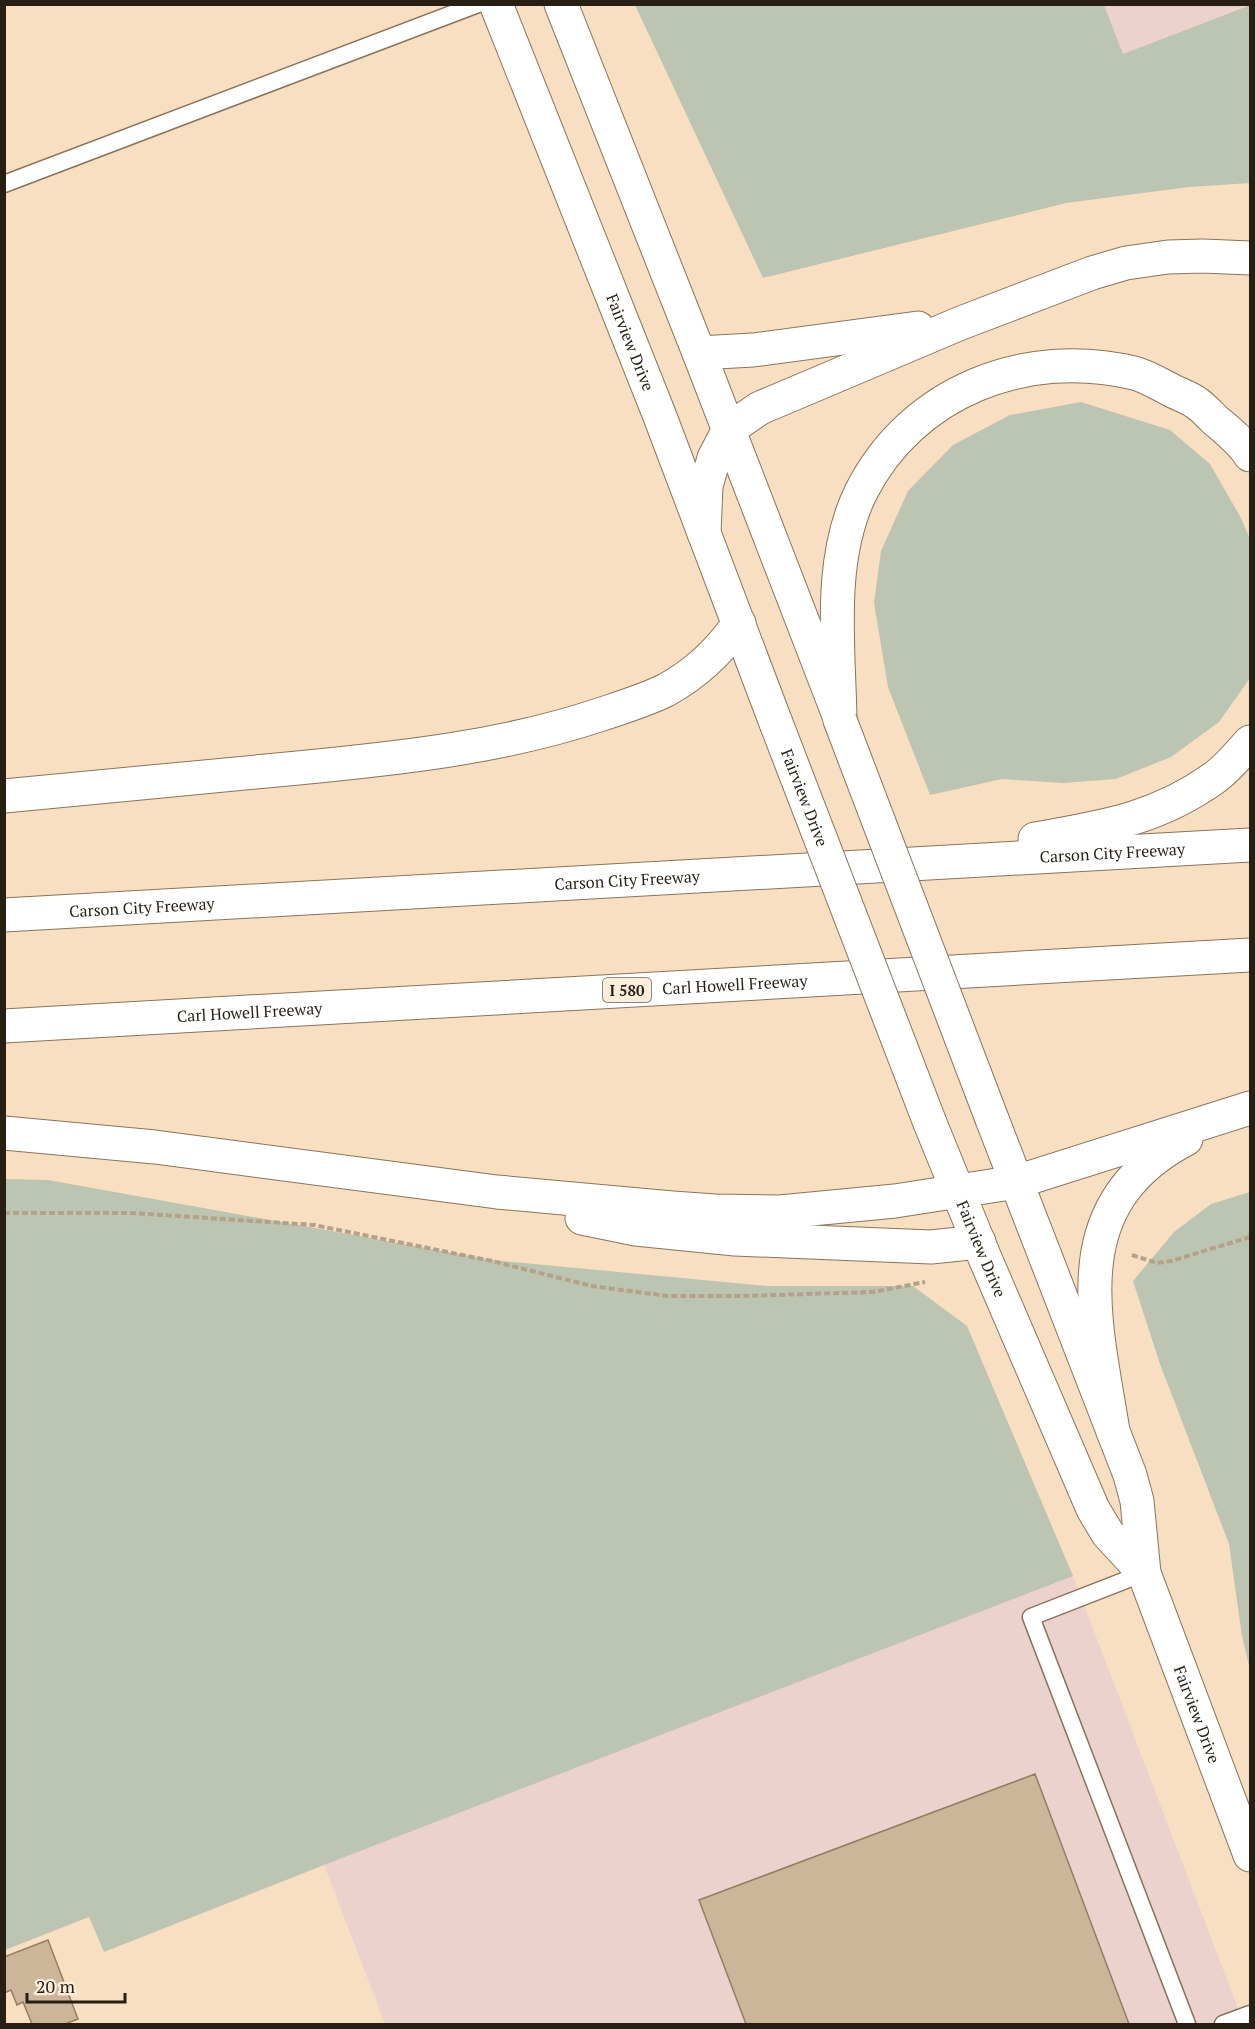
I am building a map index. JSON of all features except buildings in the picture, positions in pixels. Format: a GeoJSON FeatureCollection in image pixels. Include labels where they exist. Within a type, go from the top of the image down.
{"type":"FeatureCollection","features":[{"type":"Feature","properties":{"kind":"main road","name":"Fairview Drive"},"geometry":{"type":"LineString","coordinates":[[496,4],[704,532],[958,1192],[1093,1509],[1108,1534],[1144,1573]]}},
{"type":"Feature","properties":{"kind":"main road","name":"Fairview Drive"},"geometry":{"type":"LineString","coordinates":[[561,4],[729,429],[1130,1475],[1137,1501],[1144,1573],[1251,1855]]}},
{"type":"Feature","properties":{"kind":"main road"},"geometry":{"type":"LineString","coordinates":[[704,532],[704,498],[707,478],[714,458],[729,429],[759,408],[961,323],[1079,277],[1126,263],[1183,256],[1251,258]]}},
{"type":"Feature","properties":{"kind":"main road"},"geometry":{"type":"LineString","coordinates":[[699,353],[819,343],[961,323]]}},
{"type":"Feature","properties":{"kind":"main road"},"geometry":{"type":"LineString","coordinates":[[840,720],[838,609],[843,549],[850,521],[861,493],[891,446],[939,403],[986,379],[1031,368],[1082,365],[1136,373],[1195,402],[1244,445],[1251,455]]}},
{"type":"Feature","properties":{"kind":"main road"},"geometry":{"type":"LineString","coordinates":[[4,796],[399,757],[466,748],[530,735],[585,720],[663,691],[699,668],[728,639],[739,623]]}},
{"type":"Feature","properties":{"kind":"main road"},"geometry":{"type":"LineString","coordinates":[[768,872],[1027,840],[1135,819],[1173,804],[1216,777],[1251,742]]}},
{"type":"Feature","properties":{"kind":"main road","name":"Carson City Freeway"},"geometry":{"type":"LineString","coordinates":[[4,915],[1251,845]]}},
{"type":"Feature","properties":{"kind":"main road","name":"Carl Howell Freeway"},"geometry":{"type":"LineString","coordinates":[[4,1026],[1251,955]]}},
{"type":"Feature","properties":{"kind":"main road"},"geometry":{"type":"LineString","coordinates":[[4,1133],[155,1146],[497,1192],[672,1208],[759,1212],[835,1208],[1016,1182],[1250,1108]]}},
{"type":"Feature","properties":{"kind":"main road"},"geometry":{"type":"LineString","coordinates":[[1113,1431],[1095,1301],[1096,1255],[1100,1236],[1120,1196],[1143,1168],[1183,1140],[1250,1108]]}},
{"type":"Feature","properties":{"kind":"main road"},"geometry":{"type":"LineString","coordinates":[[497,1192],[575,1217],[636,1229],[689,1235],[931,1247],[979,1242]]}},
{"type":"Feature","properties":{"kind":"lane"},"geometry":{"type":"LineString","coordinates":[[4,184],[478,4]]}},
{"type":"Feature","properties":{"kind":"lane"},"geometry":{"type":"LineString","coordinates":[[1144,1573],[1031,1617],[1187,2025]]}},
{"type":"Feature","properties":{"kind":"lane"},"geometry":{"type":"LineString","coordinates":[[1223,2025],[1251,2014]]}},
{"type":"Feature","properties":{"kind":"path"},"geometry":{"type":"LineString","coordinates":[[4,1213],[132,1213],[314,1225],[492,1261],[592,1286],[668,1296],[873,1292],[928,1281]]}},
{"type":"Feature","properties":{"kind":"path"},"geometry":{"type":"LineString","coordinates":[[1122,1251],[1157,1263],[1184,1258],[1251,1237]]}},
{"type":"Feature","properties":{"kind":"shaded area"},"geometry":{"type":"Polygon","coordinates":[[[1104,5],[1248,5],[1123,54],[1104,5]]]}},
{"type":"Feature","properties":{"kind":"shaded area"},"geometry":{"type":"Polygon","coordinates":[[[1073,1576],[1244,2024],[385,2024],[324,1865],[1073,1576]]]}},
{"type":"Feature","properties":{"kind":"green space"},"geometry":{"type":"Polygon","coordinates":[[[635,5],[1104,5],[1123,54],[1250,5],[1250,183],[1189,187],[1066,203],[763,278],[635,5]]]}},
{"type":"Feature","properties":{"kind":"green space"},"geometry":{"type":"Polygon","coordinates":[[[1081,402],[1170,430],[1210,464],[1241,518],[1250,539],[1250,678],[1219,722],[1171,757],[1116,779],[1063,783],[1002,779],[930,795],[888,687],[874,603],[881,551],[908,491],[953,445],[1010,415],[1081,402]]]}},
{"type":"Feature","properties":{"kind":"green space"},"geometry":{"type":"Polygon","coordinates":[[[5,1179],[48,1180],[492,1260],[767,1286],[913,1286],[967,1326],[1073,1576],[104,1952],[89,1917],[5,1950],[5,1179]]]}},
{"type":"Feature","properties":{"kind":"green space"},"geometry":{"type":"Polygon","coordinates":[[[1250,1192],[1250,1670],[1242,1636],[1229,1544],[1160,1364],[1133,1281],[1174,1232],[1211,1204],[1250,1192]]]}}]}
